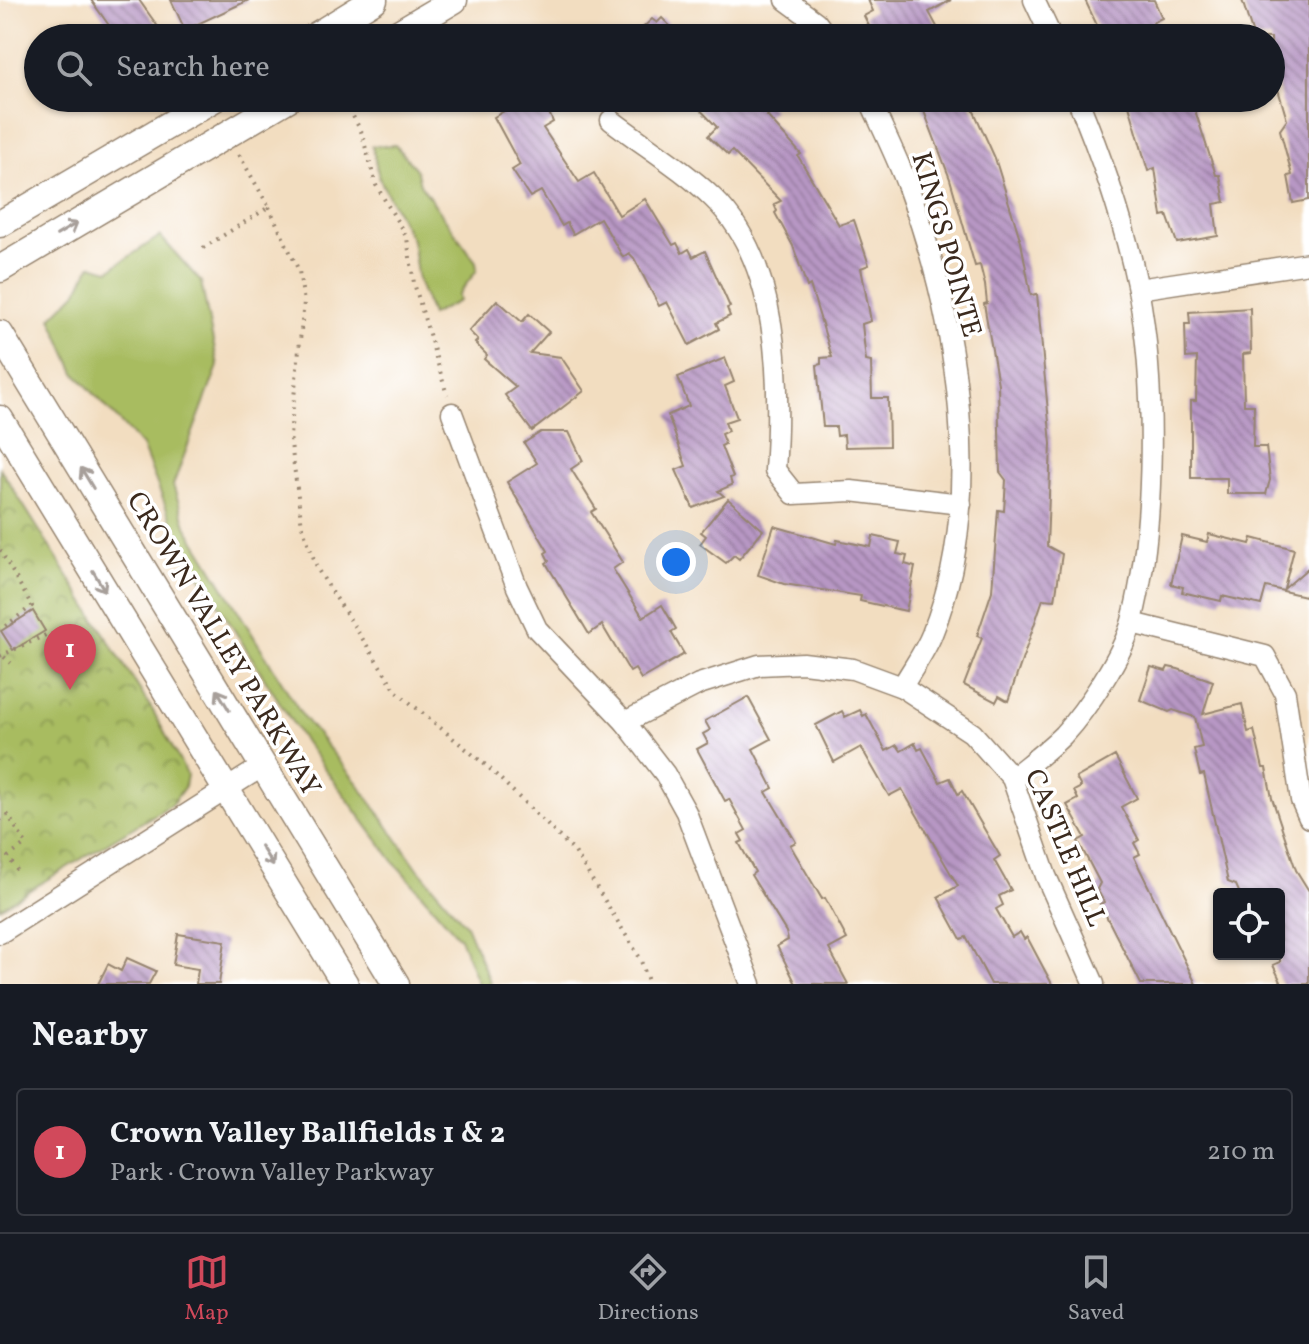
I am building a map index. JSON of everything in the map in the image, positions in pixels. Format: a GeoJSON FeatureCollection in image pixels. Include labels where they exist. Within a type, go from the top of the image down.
{"type":"FeatureCollection","features":[{"type":"Feature","properties":{"kind":"main road"},"geometry":{"type":"LineString","coordinates":[[335,24],[374,0]]}},
{"type":"Feature","properties":{"kind":"main road"},"geometry":{"type":"LineString","coordinates":[[414,24],[454,0]]}},
{"type":"Feature","properties":{"kind":"main road"},"geometry":{"type":"LineString","coordinates":[[0,224],[191,112]]}},
{"type":"Feature","properties":{"kind":"main road"},"geometry":{"type":"LineString","coordinates":[[0,269],[265,112]]}},
{"type":"Feature","properties":{"kind":"main road","name":"CROWN VALLEY PARKWAY"},"geometry":{"type":"LineString","coordinates":[[0,334],[396,984]]}},
{"type":"Feature","properties":{"kind":"main road"},"geometry":{"type":"LineString","coordinates":[[0,419],[345,984]]}},
{"type":"Feature","properties":{"kind":"street"},"geometry":{"type":"LineString","coordinates":[[786,0],[818,24]]}},
{"type":"Feature","properties":{"kind":"street"},"geometry":{"type":"LineString","coordinates":[[1034,0],[1045,24]]}},
{"type":"Feature","properties":{"kind":"street","name":"KINGS POINTE"},"geometry":{"type":"LineString","coordinates":[[875,112],[909,187],[945,314],[960,423],[961,504],[950,573],[932,635],[902,687]]}},
{"type":"Feature","properties":{"kind":"street"},"geometry":{"type":"LineString","coordinates":[[1012,778],[1064,734],[1103,680],[1132,623],[1148,516],[1149,395],[1138,289],[1110,192],[1082,112]]}},
{"type":"Feature","properties":{"kind":"street"},"geometry":{"type":"LineString","coordinates":[[611,120],[714,198],[733,222],[760,276],[772,315],[775,470],[784,486],[794,494],[851,491],[961,504]]}},
{"type":"Feature","properties":{"kind":"street"},"geometry":{"type":"LineString","coordinates":[[1138,289],[1309,263]]}},
{"type":"Feature","properties":{"kind":"street"},"geometry":{"type":"LineString","coordinates":[[452,413],[517,587],[537,629],[625,722],[665,774],[686,812],[751,984]]}},
{"type":"Feature","properties":{"kind":"street"},"geometry":{"type":"LineString","coordinates":[[1132,623],[1265,656],[1285,693],[1301,800],[1309,818]]}},
{"type":"Feature","properties":{"kind":"street","name":"CASTLE HILL"},"geometry":{"type":"LineString","coordinates":[[625,722],[699,684],[759,665],[803,663],[853,669],[902,687],[972,733],[1012,778],[1046,876],[1094,984]]}},
{"type":"Feature","properties":{"kind":"street"},"geometry":{"type":"LineString","coordinates":[[0,933],[263,766]]}},
{"type":"Feature","properties":{"kind":"path"},"geometry":{"type":"LineString","coordinates":[[351,112],[361,131],[376,185],[407,238],[414,283],[452,413]]}},
{"type":"Feature","properties":{"kind":"path"},"geometry":{"type":"LineString","coordinates":[[238,153],[269,207],[299,271],[304,302],[290,436],[302,526],[318,570],[397,692],[488,767],[575,852],[640,958],[649,984]]}},
{"type":"Feature","properties":{"kind":"path"},"geometry":{"type":"LineString","coordinates":[[203,248],[269,207]]}},
{"type":"Feature","properties":{"kind":"path"},"geometry":{"type":"LineString","coordinates":[[0,550],[32,606],[0,630]]}},
{"type":"Feature","properties":{"kind":"path"},"geometry":{"type":"LineString","coordinates":[[11,663],[2,657],[48,634],[60,656]]}},
{"type":"Feature","properties":{"kind":"path"},"geometry":{"type":"LineString","coordinates":[[0,820],[8,815],[26,844],[8,857],[17,870]]}},
{"type":"Feature","properties":{"kind":"green space"},"geometry":{"type":"Polygon","coordinates":[[[395,145],[416,169],[420,184],[476,262],[477,270],[458,295],[459,301],[431,315],[418,280],[412,240],[379,178],[372,146],[395,145]]]}},
{"type":"Feature","properties":{"kind":"green space"},"geometry":{"type":"Polygon","coordinates":[[[160,236],[201,282],[218,366],[173,485],[187,528],[304,718],[359,785],[419,870],[466,925],[491,984],[478,984],[460,938],[394,862],[302,738],[181,545],[142,446],[75,373],[51,318],[77,292],[91,265],[109,270],[160,236]]]}},
{"type":"Feature","properties":{"kind":"green space"},"geometry":{"type":"Polygon","coordinates":[[[0,468],[153,711],[187,775],[185,786],[172,804],[0,908],[0,468]]]}},
{"type":"Feature","properties":{"kind":"building"},"geometry":{"type":"Polygon","coordinates":[[[91,0],[139,0],[156,24],[108,24],[91,0]]]}},
{"type":"Feature","properties":{"kind":"building"},"geometry":{"type":"Polygon","coordinates":[[[171,0],[249,0],[198,24],[182,24],[171,0]]]}},
{"type":"Feature","properties":{"kind":"building"},"geometry":{"type":"Polygon","coordinates":[[[868,0],[951,0],[929,12],[935,24],[868,24],[864,16],[873,11],[868,0]]]}},
{"type":"Feature","properties":{"kind":"building"},"geometry":{"type":"Polygon","coordinates":[[[1085,0],[1154,0],[1162,18],[1154,24],[1096,24],[1085,0]]]}},
{"type":"Feature","properties":{"kind":"building"},"geometry":{"type":"Polygon","coordinates":[[[1242,0],[1309,0],[1309,200],[1293,203],[1288,176],[1292,175],[1280,130],[1287,120],[1285,24],[1250,24],[1242,0]]]}},
{"type":"Feature","properties":{"kind":"building"},"geometry":{"type":"Polygon","coordinates":[[[662,18],[668,24],[647,24],[652,19],[657,23],[662,18]]]}},
{"type":"Feature","properties":{"kind":"building"},"geometry":{"type":"Polygon","coordinates":[[[502,112],[549,112],[553,122],[543,128],[579,182],[594,173],[619,215],[645,199],[673,245],[677,243],[682,253],[689,249],[693,257],[705,251],[730,307],[727,308],[730,316],[716,323],[719,329],[689,345],[667,302],[659,306],[634,258],[629,253],[623,257],[600,218],[573,234],[567,223],[562,226],[541,191],[530,197],[512,170],[520,165],[494,117],[502,112]]]}},
{"type":"Feature","properties":{"kind":"building"},"geometry":{"type":"Polygon","coordinates":[[[703,112],[770,112],[767,116],[801,154],[798,156],[839,225],[854,220],[869,265],[861,268],[871,321],[862,324],[866,361],[871,362],[872,398],[888,398],[889,446],[845,447],[844,435],[837,436],[836,427],[823,427],[817,365],[821,364],[821,358],[832,357],[810,285],[807,287],[793,246],[775,213],[774,204],[781,201],[732,151],[728,155],[708,136],[717,127],[703,112]]]}},
{"type":"Feature","properties":{"kind":"building"},"geometry":{"type":"Polygon","coordinates":[[[924,112],[974,112],[995,158],[1021,242],[1031,295],[1037,294],[1051,444],[1047,546],[1062,554],[1055,600],[1043,599],[1008,701],[999,696],[996,702],[964,685],[982,638],[977,636],[992,591],[998,510],[1004,511],[1006,480],[1000,472],[998,384],[984,304],[987,303],[985,285],[980,265],[975,266],[950,179],[924,112]]]}},
{"type":"Feature","properties":{"kind":"building"},"geometry":{"type":"Polygon","coordinates":[[[1131,112],[1196,112],[1216,175],[1220,175],[1225,202],[1214,204],[1218,236],[1177,243],[1167,215],[1162,216],[1155,168],[1148,171],[1131,112]]]}},
{"type":"Feature","properties":{"kind":"building"},"geometry":{"type":"Polygon","coordinates":[[[497,300],[522,322],[529,314],[549,332],[530,353],[561,357],[584,391],[532,431],[505,395],[516,387],[484,359],[487,355],[469,331],[497,300]]]}},
{"type":"Feature","properties":{"kind":"building"},"geometry":{"type":"Polygon","coordinates":[[[1250,308],[1251,353],[1243,354],[1244,405],[1254,405],[1253,447],[1266,447],[1270,480],[1266,494],[1227,494],[1227,478],[1191,478],[1191,401],[1196,401],[1197,357],[1186,358],[1185,324],[1190,324],[1189,312],[1250,308]]]}},
{"type":"Feature","properties":{"kind":"building"},"geometry":{"type":"Polygon","coordinates":[[[725,358],[734,382],[725,386],[737,418],[725,422],[728,431],[721,434],[725,444],[721,446],[733,477],[730,478],[732,485],[718,491],[724,496],[693,508],[676,470],[686,466],[668,415],[689,406],[678,377],[725,358]]]}},
{"type":"Feature","properties":{"kind":"building"},"geometry":{"type":"Polygon","coordinates":[[[541,432],[569,432],[583,461],[571,469],[596,509],[591,512],[623,562],[613,569],[643,617],[662,605],[676,629],[671,632],[684,654],[641,679],[635,669],[630,672],[602,625],[589,634],[546,563],[549,561],[545,553],[548,551],[507,482],[537,463],[524,443],[541,432]]]}},
{"type":"Feature","properties":{"kind":"building"},"geometry":{"type":"Polygon","coordinates":[[[728,499],[763,530],[739,559],[734,555],[726,563],[700,544],[706,536],[701,532],[728,499]]]}},
{"type":"Feature","properties":{"kind":"building"},"geometry":{"type":"Polygon","coordinates":[[[774,526],[836,544],[837,540],[871,547],[873,536],[900,542],[897,554],[907,556],[905,564],[915,567],[906,611],[860,601],[861,596],[784,584],[758,575],[774,526]]]}},
{"type":"Feature","properties":{"kind":"building"},"geometry":{"type":"Polygon","coordinates":[[[1209,534],[1250,544],[1252,538],[1294,549],[1284,589],[1309,567],[1309,597],[1266,587],[1261,605],[1222,596],[1221,601],[1182,592],[1183,587],[1171,584],[1182,536],[1207,542],[1209,534]]]}},
{"type":"Feature","properties":{"kind":"building"},"geometry":{"type":"Polygon","coordinates":[[[33,611],[45,631],[13,650],[1,631],[33,611]]]}},
{"type":"Feature","properties":{"kind":"building"},"geometry":{"type":"Polygon","coordinates":[[[1151,667],[1166,671],[1168,667],[1213,681],[1203,714],[1242,704],[1248,732],[1254,730],[1296,870],[1309,891],[1309,984],[1282,984],[1273,965],[1285,960],[1285,888],[1237,888],[1228,882],[1204,774],[1200,775],[1194,749],[1202,747],[1195,717],[1173,710],[1169,712],[1140,700],[1151,667]]]}},
{"type":"Feature","properties":{"kind":"building"},"geometry":{"type":"Polygon","coordinates":[[[748,697],[771,739],[753,749],[773,788],[766,792],[796,842],[790,845],[822,899],[825,898],[847,939],[829,949],[848,984],[796,984],[777,946],[788,940],[786,932],[751,875],[755,872],[739,843],[743,841],[739,834],[746,830],[729,799],[725,801],[697,749],[708,743],[703,734],[710,730],[705,721],[748,697]]]}},
{"type":"Feature","properties":{"kind":"building"},"geometry":{"type":"Polygon","coordinates":[[[860,710],[863,716],[866,714],[886,751],[897,745],[901,751],[915,743],[918,750],[922,748],[940,782],[950,778],[958,794],[962,791],[1000,856],[994,860],[1011,890],[999,896],[1003,905],[996,909],[1012,937],[1020,932],[1024,939],[1027,937],[1052,984],[991,984],[966,937],[961,939],[938,897],[958,886],[902,789],[889,796],[861,747],[834,762],[816,725],[842,711],[845,717],[860,710]]]}},
{"type":"Feature","properties":{"kind":"building"},"geometry":{"type":"Polygon","coordinates":[[[1115,756],[1137,798],[1121,807],[1139,840],[1134,843],[1140,854],[1134,857],[1196,984],[1141,984],[1100,904],[1104,902],[1097,889],[1100,883],[1078,841],[1085,837],[1067,805],[1078,799],[1074,791],[1081,787],[1076,778],[1115,756]]]}},
{"type":"Feature","properties":{"kind":"building"},"geometry":{"type":"Polygon","coordinates":[[[178,934],[225,941],[219,984],[196,984],[198,969],[173,965],[178,934]]]}},
{"type":"Feature","properties":{"kind":"building"},"geometry":{"type":"Polygon","coordinates":[[[127,958],[156,971],[149,984],[98,984],[108,964],[121,971],[127,958]]]}},
{"type":"Feature","properties":{"kind":"place","name":"Crown Valley Ballfields 1 & 2"},"geometry":{"type":"Point","coordinates":[70,690]}}]}
